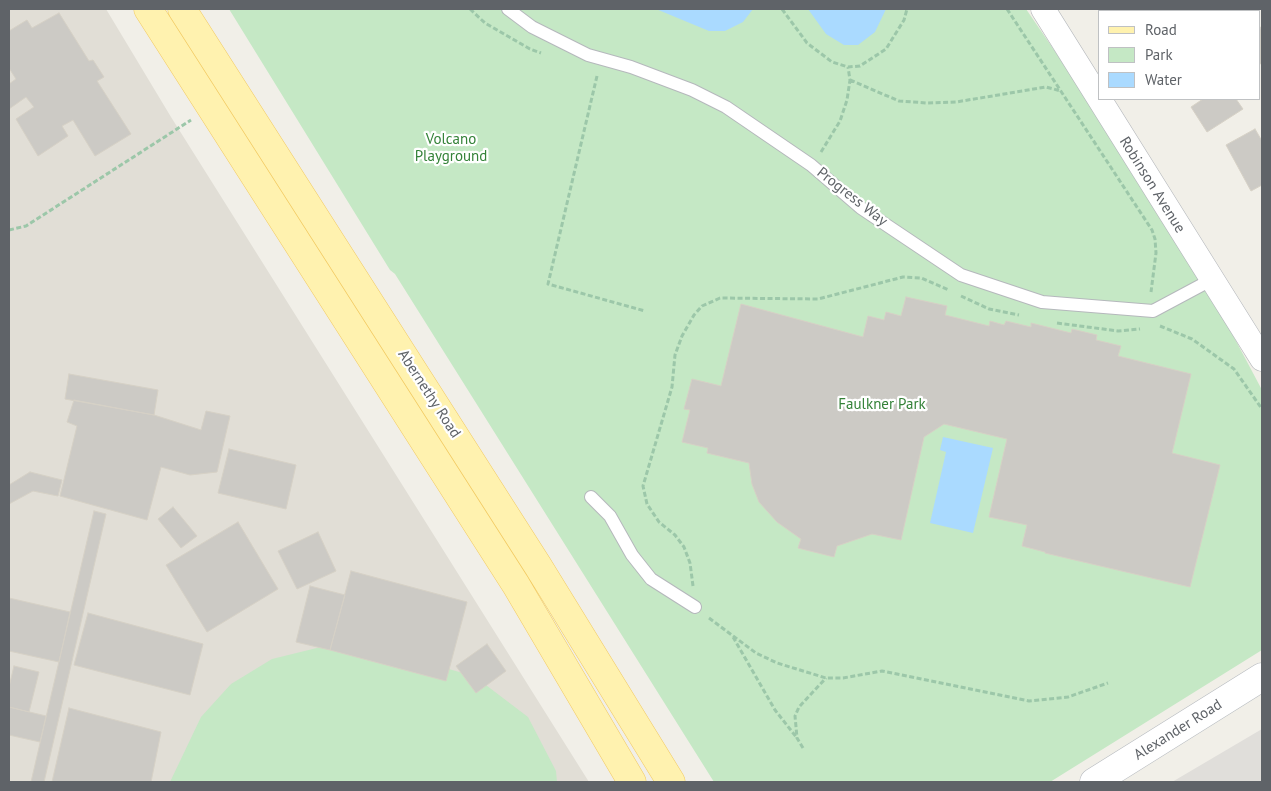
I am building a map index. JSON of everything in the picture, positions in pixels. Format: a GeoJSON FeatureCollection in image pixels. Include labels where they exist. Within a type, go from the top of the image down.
{"type":"FeatureCollection","features":[{"type":"Feature","properties":{"kind":"main road","name":"Abernethy Road"},"geometry":{"type":"LineString","coordinates":[[148,9],[516,585],[632,782]]}},
{"type":"Feature","properties":{"kind":"main road","name":"Abernethy Road"},"geometry":{"type":"LineString","coordinates":[[182,9],[538,566],[671,782]]}},
{"type":"Feature","properties":{"kind":"main road","name":"Alexander Road"},"geometry":{"type":"LineString","coordinates":[[1094,782],[1262,677]]}},
{"type":"Feature","properties":{"kind":"main road","name":"Alexander Road"},"geometry":{"type":"LineString","coordinates":[[1129,782],[1262,699]]}},
{"type":"Feature","properties":{"kind":"street","name":"Robinson Avenue"},"geometry":{"type":"LineString","coordinates":[[1043,9],[1098,98]]}},
{"type":"Feature","properties":{"kind":"street","name":"Robinson Avenue"},"geometry":{"type":"LineString","coordinates":[[1099,100],[1262,359]]}},
{"type":"Feature","properties":{"kind":"lane","name":"Progress Way"},"geometry":{"type":"LineString","coordinates":[[508,9],[532,27],[588,55],[631,66],[692,90],[726,107],[811,165],[861,208],[961,275],[1042,302],[1153,311]]}},
{"type":"Feature","properties":{"kind":"lane"},"geometry":{"type":"LineString","coordinates":[[1153,311],[1211,280]]}},
{"type":"Feature","properties":{"kind":"lane"},"geometry":{"type":"LineString","coordinates":[[591,497],[610,516],[632,555],[651,579],[695,607]]}},
{"type":"Feature","properties":{"kind":"path"},"geometry":{"type":"LineString","coordinates":[[470,9],[493,27],[530,50],[548,56]]}},
{"type":"Feature","properties":{"kind":"path"},"geometry":{"type":"LineString","coordinates":[[782,9],[807,42],[832,62],[848,67],[860,66],[886,49],[904,20],[907,9]]}},
{"type":"Feature","properties":{"kind":"path"},"geometry":{"type":"LineString","coordinates":[[1007,9],[1152,230],[1156,253],[1151,289],[1153,311],[1160,326]]}},
{"type":"Feature","properties":{"kind":"path"},"geometry":{"type":"LineString","coordinates":[[811,165],[829,140],[840,120],[850,80],[848,67]]}},
{"type":"Feature","properties":{"kind":"path"},"geometry":{"type":"LineString","coordinates":[[597,72],[548,284],[645,311]]}},
{"type":"Feature","properties":{"kind":"path"},"geometry":{"type":"LineString","coordinates":[[850,80],[899,101],[927,103],[956,102],[1046,87],[1061,91]]}},
{"type":"Feature","properties":{"kind":"path"},"geometry":{"type":"LineString","coordinates":[[9,230],[26,226],[198,115]]}},
{"type":"Feature","properties":{"kind":"path"},"geometry":{"type":"LineString","coordinates":[[1025,316],[989,309],[921,278],[903,277],[818,299],[720,298],[702,306],[694,315],[682,336],[675,355],[672,387],[643,486],[646,504],[659,522],[675,535],[684,547],[690,562],[695,607],[756,653],[777,663],[826,678],[850,677],[882,671],[1029,701],[1068,697],[1108,683]]}},
{"type":"Feature","properties":{"kind":"path"},"geometry":{"type":"LineString","coordinates":[[1052,322],[1118,331],[1142,329]]}},
{"type":"Feature","properties":{"kind":"path"},"geometry":{"type":"LineString","coordinates":[[1150,328],[1160,326],[1192,339],[1234,369],[1262,410]]}},
{"type":"Feature","properties":{"kind":"path"},"geometry":{"type":"LineString","coordinates":[[732,635],[775,710],[803,748]]}},
{"type":"Feature","properties":{"kind":"path"},"geometry":{"type":"LineString","coordinates":[[797,738],[796,716],[799,707],[826,678]]}},
{"type":"Feature","properties":{"kind":"shaded area"},"geometry":{"type":"Polygon","coordinates":[[[9,9],[106,9],[171,117],[589,782],[9,782],[9,9]]]}},
{"type":"Feature","properties":{"kind":"shaded area"},"geometry":{"type":"Polygon","coordinates":[[[1262,729],[1262,782],[1172,782],[1262,729]]]}},
{"type":"Feature","properties":{"kind":"green space","name":"Faulkner Park"},"geometry":{"type":"Polygon","coordinates":[[[229,9],[1026,9],[1176,228],[1262,390],[1262,650],[1050,782],[714,782],[395,274],[390,270],[229,9]]]}},
{"type":"Feature","properties":{"kind":"green space"},"geometry":{"type":"Polygon","coordinates":[[[329,645],[394,654],[474,676],[528,717],[556,771],[557,782],[170,782],[201,717],[231,684],[272,659],[329,645]]]}},
{"type":"Feature","properties":{"kind":"water"},"geometry":{"type":"Polygon","coordinates":[[[656,9],[753,9],[743,22],[725,31],[709,31],[656,9]]]}},
{"type":"Feature","properties":{"kind":"water"},"geometry":{"type":"Polygon","coordinates":[[[808,9],[886,9],[875,32],[858,45],[844,45],[826,34],[808,9]]]}},
{"type":"Feature","properties":{"kind":"water"},"geometry":{"type":"Polygon","coordinates":[[[943,437],[993,448],[973,533],[930,523],[946,452],[940,450],[943,437]]]}},
{"type":"Feature","properties":{"kind":"building"},"geometry":{"type":"Polygon","coordinates":[[[1151,9],[1248,10],[1152,10],[1151,9]]]}},
{"type":"Feature","properties":{"kind":"building"},"geometry":{"type":"Polygon","coordinates":[[[59,13],[89,61],[93,60],[104,77],[97,81],[131,134],[95,156],[73,120],[62,126],[68,136],[38,156],[16,119],[34,107],[26,97],[9,109],[9,84],[16,79],[9,68],[9,31],[27,20],[32,28],[59,13]]]}},
{"type":"Feature","properties":{"kind":"building"},"geometry":{"type":"Polygon","coordinates":[[[1261,29],[1262,31],[1261,64],[1261,29]]]}},
{"type":"Feature","properties":{"kind":"building"},"geometry":{"type":"Polygon","coordinates":[[[1202,100],[1237,100],[1243,109],[1207,132],[1191,107],[1202,100]]]}},
{"type":"Feature","properties":{"kind":"building"},"geometry":{"type":"Polygon","coordinates":[[[1255,129],[1262,141],[1262,185],[1251,191],[1226,145],[1255,129]]]}},
{"type":"Feature","properties":{"kind":"building"},"geometry":{"type":"Polygon","coordinates":[[[906,297],[947,306],[945,315],[989,326],[990,321],[1004,325],[1006,321],[1031,327],[1031,323],[1071,333],[1072,329],[1097,335],[1096,340],[1121,346],[1118,356],[1191,374],[1172,453],[1220,465],[1190,587],[1022,546],[1027,525],[989,517],[1007,439],[944,424],[924,437],[901,540],[872,534],[837,546],[834,557],[798,548],[801,539],[777,522],[759,502],[752,484],[749,463],[707,453],[708,448],[682,442],[690,410],[684,409],[692,379],[721,386],[741,304],[863,337],[868,316],[884,320],[886,312],[901,316],[906,297]]]}},
{"type":"Feature","properties":{"kind":"building"},"geometry":{"type":"Polygon","coordinates":[[[69,374],[158,390],[154,415],[65,399],[69,374]]]}},
{"type":"Feature","properties":{"kind":"building"},"geometry":{"type":"Polygon","coordinates":[[[74,400],[154,415],[201,430],[206,411],[230,416],[217,472],[190,475],[161,467],[147,520],[60,496],[77,426],[67,422],[74,400]]]}},
{"type":"Feature","properties":{"kind":"building"},"geometry":{"type":"Polygon","coordinates":[[[229,449],[296,465],[286,509],[218,493],[229,449]]]}},
{"type":"Feature","properties":{"kind":"building"},"geometry":{"type":"Polygon","coordinates":[[[30,472],[62,480],[58,496],[33,491],[9,504],[9,485],[30,472]]]}},
{"type":"Feature","properties":{"kind":"building"},"geometry":{"type":"Polygon","coordinates":[[[173,507],[197,536],[181,548],[158,519],[173,507]]]}},
{"type":"Feature","properties":{"kind":"building"},"geometry":{"type":"Polygon","coordinates":[[[94,511],[106,514],[44,782],[31,782],[94,511]]]}},
{"type":"Feature","properties":{"kind":"building"},"geometry":{"type":"Polygon","coordinates":[[[238,522],[278,589],[207,632],[166,565],[238,522]]]}},
{"type":"Feature","properties":{"kind":"building"},"geometry":{"type":"Polygon","coordinates":[[[318,532],[336,571],[297,589],[278,551],[318,532]]]}},
{"type":"Feature","properties":{"kind":"building"},"geometry":{"type":"Polygon","coordinates":[[[351,571],[467,602],[446,681],[330,650],[351,571]]]}},
{"type":"Feature","properties":{"kind":"building"},"geometry":{"type":"Polygon","coordinates":[[[310,586],[345,595],[330,650],[296,642],[310,586]]]}},
{"type":"Feature","properties":{"kind":"building"},"geometry":{"type":"Polygon","coordinates":[[[9,598],[70,612],[59,662],[9,651],[9,598]]]}},
{"type":"Feature","properties":{"kind":"building"},"geometry":{"type":"Polygon","coordinates":[[[88,613],[203,644],[190,695],[74,665],[88,613]]]}},
{"type":"Feature","properties":{"kind":"building"},"geometry":{"type":"Polygon","coordinates":[[[487,644],[506,671],[476,693],[456,666],[487,644]]]}},
{"type":"Feature","properties":{"kind":"building"},"geometry":{"type":"Polygon","coordinates":[[[14,666],[39,672],[29,712],[9,707],[9,687],[14,666]]]}},
{"type":"Feature","properties":{"kind":"building"},"geometry":{"type":"Polygon","coordinates":[[[9,707],[46,716],[40,742],[9,735],[9,707]]]}},
{"type":"Feature","properties":{"kind":"building"},"geometry":{"type":"Polygon","coordinates":[[[69,708],[161,732],[151,782],[52,782],[69,708]]]}},
{"type":"Feature","properties":{"kind":"park label","name":"Volcano Playground"},"geometry":{"type":"Point","coordinates":[451,148]}}]}
